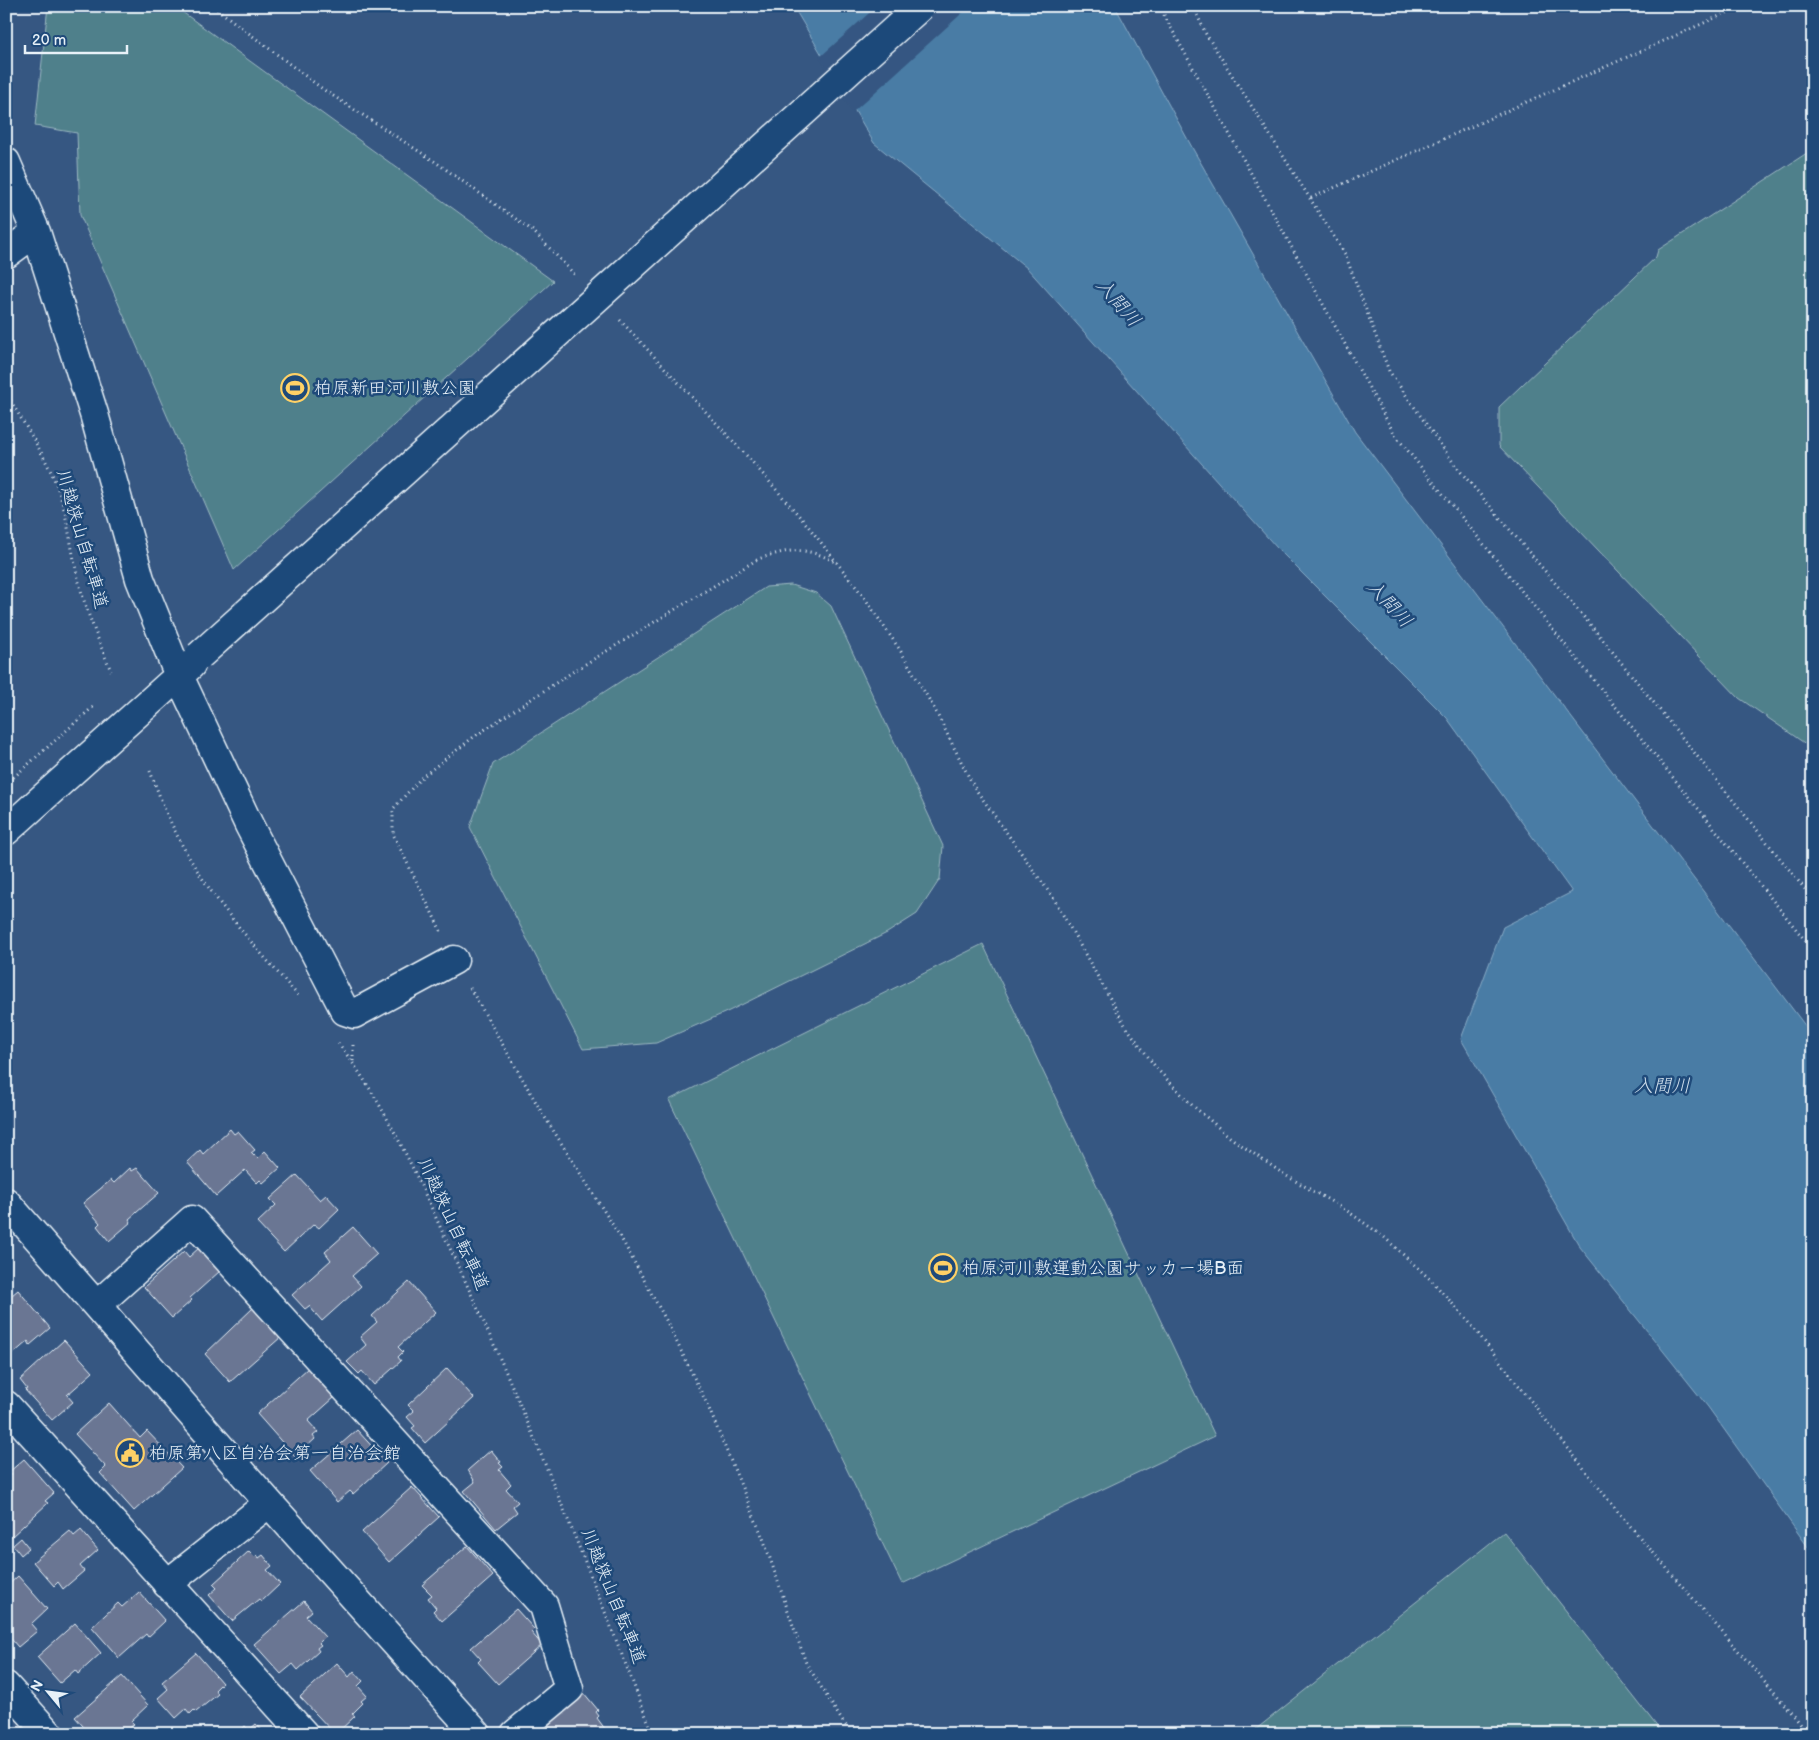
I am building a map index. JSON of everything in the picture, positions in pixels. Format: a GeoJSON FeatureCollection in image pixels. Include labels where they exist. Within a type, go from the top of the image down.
{"type":"FeatureCollection","features":[{"type":"Feature","properties":{"kind":"street"},"geometry":{"type":"LineString","coordinates":[[6,831],[921,6]]}},
{"type":"Feature","properties":{"kind":"street"},"geometry":{"type":"LineString","coordinates":[[6,162],[36,232],[94,414],[140,579],[178,676],[249,825],[345,1010],[354,1014],[454,960]]}},
{"type":"Feature","properties":{"kind":"street"},"geometry":{"type":"LineString","coordinates":[[6,254],[36,232]]}},
{"type":"Feature","properties":{"kind":"street"},"geometry":{"type":"LineString","coordinates":[[6,1202],[269,1502],[477,1734]]}},
{"type":"Feature","properties":{"kind":"street"},"geometry":{"type":"LineString","coordinates":[[97,1305],[192,1220],[544,1606],[569,1689],[515,1734]]}},
{"type":"Feature","properties":{"kind":"street"},"geometry":{"type":"LineString","coordinates":[[12,1423],[167,1584],[304,1734]]}},
{"type":"Feature","properties":{"kind":"street"},"geometry":{"type":"LineString","coordinates":[[167,1584],[269,1502]]}},
{"type":"Feature","properties":{"kind":"street"},"geometry":{"type":"LineString","coordinates":[[10,1699],[49,1734]]}},
{"type":"Feature","properties":{"kind":"path"},"geometry":{"type":"LineString","coordinates":[[213,6],[324,90],[434,160],[533,231],[578,278]]}},
{"type":"Feature","properties":{"kind":"path"},"geometry":{"type":"LineString","coordinates":[[1159,6],[1395,435],[1813,950]]}},
{"type":"Feature","properties":{"kind":"path"},"geometry":{"type":"LineString","coordinates":[[1194,6],[1206,34],[1345,254],[1390,371],[1455,465],[1594,629],[1813,899]]}},
{"type":"Feature","properties":{"kind":"path"},"geometry":{"type":"LineString","coordinates":[[1311,198],[1742,6]]}},
{"type":"Feature","properties":{"kind":"path"},"geometry":{"type":"LineString","coordinates":[[618,318],[747,456],[836,563],[900,650],[934,708],[974,787],[1054,899],[1125,1025],[1157,1069],[1192,1106],[1231,1138],[1285,1176],[1346,1210],[1377,1232],[1432,1281],[1469,1322],[1618,1512],[1781,1700],[1807,1734]]}},
{"type":"Feature","properties":{"kind":"path","name":"川越狭山自転車道"},"geometry":{"type":"LineString","coordinates":[[6,392],[48,466],[58,490],[69,530],[78,579],[93,627],[111,671]]}},
{"type":"Feature","properties":{"kind":"path"},"geometry":{"type":"LineString","coordinates":[[836,563],[823,555],[806,550],[786,550],[758,559],[558,682],[475,736],[422,777],[392,809],[393,834],[454,960],[541,1111],[621,1238],[666,1320],[707,1404],[763,1538],[806,1663],[843,1722],[853,1734]]}},
{"type":"Feature","properties":{"kind":"path"},"geometry":{"type":"LineString","coordinates":[[150,771],[173,828],[203,878],[245,934],[302,1000]]}},
{"type":"Feature","properties":{"kind":"path","name":"川越狭山自転車道"},"geometry":{"type":"LineString","coordinates":[[335,1039],[353,1062],[399,1139],[470,1291],[548,1469],[653,1734]]}},
{"type":"Feature","properties":{"kind":"green space","name":"柏原新田河川敷公園"},"geometry":{"type":"Polygon","coordinates":[[[48,6],[174,6],[553,281],[234,570],[80,215],[77,133],[35,126],[48,6]]]}},
{"type":"Feature","properties":{"kind":"green space"},"geometry":{"type":"Polygon","coordinates":[[[1813,149],[1813,749],[1739,698],[1499,446],[1499,407],[1656,257],[1658,250],[1813,149]]]}},
{"type":"Feature","properties":{"kind":"green space"},"geometry":{"type":"Polygon","coordinates":[[[791,585],[816,593],[831,606],[943,846],[940,879],[917,914],[887,933],[729,1011],[656,1043],[583,1049],[470,827],[493,764],[766,587],[791,585]]]}},
{"type":"Feature","properties":{"kind":"green space","name":"柏原河川敷運動公園サッカー場B面"},"geometry":{"type":"Polygon","coordinates":[[[983,944],[1215,1436],[902,1584],[669,1100],[983,944]]]}},
{"type":"Feature","properties":{"kind":"green space"},"geometry":{"type":"Polygon","coordinates":[[[1504,1532],[1663,1734],[1250,1734],[1504,1532]]]}},
{"type":"Feature","properties":{"kind":"water","name":"入間川"},"geometry":{"type":"Polygon","coordinates":[[[793,6],[1115,6],[1194,151],[1355,432],[1813,1036],[1813,1554],[1708,1407],[1580,1247],[1461,1039],[1503,927],[1572,892],[1447,718],[1277,548],[1027,268],[874,143],[793,6]]]}},
{"type":"Feature","properties":{"kind":"pier"},"geometry":{"type":"Polygon","coordinates":[[[877,6],[970,6],[853,112],[820,57],[877,6]]]}},
{"type":"Feature","properties":{"kind":"building"},"geometry":{"type":"Polygon","coordinates":[[[230,1129],[234,1134],[238,1131],[255,1150],[251,1153],[254,1156],[258,1158],[265,1151],[280,1168],[263,1183],[260,1180],[257,1183],[245,1170],[216,1196],[187,1162],[200,1150],[203,1154],[230,1129]]]}},
{"type":"Feature","properties":{"kind":"building"},"geometry":{"type":"Polygon","coordinates":[[[130,1168],[132,1171],[137,1168],[159,1193],[129,1219],[131,1222],[109,1241],[97,1226],[100,1223],[83,1203],[111,1180],[114,1183],[130,1168]]]}},
{"type":"Feature","properties":{"kind":"building"},"geometry":{"type":"Polygon","coordinates":[[[297,1175],[320,1200],[326,1195],[339,1209],[319,1228],[314,1224],[284,1252],[257,1223],[276,1205],[270,1199],[297,1175]]]}},
{"type":"Feature","properties":{"kind":"building"},"geometry":{"type":"Polygon","coordinates":[[[353,1227],[377,1254],[352,1276],[361,1286],[322,1321],[309,1306],[305,1309],[292,1295],[331,1260],[325,1252],[353,1227]]]}},
{"type":"Feature","properties":{"kind":"building"},"geometry":{"type":"Polygon","coordinates":[[[200,1247],[220,1271],[190,1298],[192,1300],[172,1318],[144,1287],[184,1251],[189,1257],[200,1247]]]}},
{"type":"Feature","properties":{"kind":"building"},"geometry":{"type":"Polygon","coordinates":[[[409,1282],[436,1312],[398,1347],[403,1352],[398,1357],[401,1361],[374,1385],[362,1371],[359,1374],[347,1362],[366,1345],[360,1337],[377,1322],[372,1316],[409,1282]]]}},
{"type":"Feature","properties":{"kind":"building"},"geometry":{"type":"Polygon","coordinates":[[[18,1290],[50,1328],[30,1345],[28,1341],[6,1360],[6,1300],[18,1290]]]}},
{"type":"Feature","properties":{"kind":"building"},"geometry":{"type":"Polygon","coordinates":[[[254,1307],[281,1337],[230,1382],[205,1354],[254,1307]]]}},
{"type":"Feature","properties":{"kind":"building"},"geometry":{"type":"Polygon","coordinates":[[[64,1340],[93,1372],[67,1395],[73,1402],[52,1420],[25,1390],[27,1389],[20,1380],[64,1340]]]}},
{"type":"Feature","properties":{"kind":"building"},"geometry":{"type":"Polygon","coordinates":[[[308,1368],[335,1397],[308,1421],[318,1432],[313,1436],[315,1439],[295,1457],[257,1414],[308,1368]]]}},
{"type":"Feature","properties":{"kind":"building"},"geometry":{"type":"Polygon","coordinates":[[[447,1368],[474,1398],[425,1443],[412,1428],[415,1426],[407,1417],[414,1411],[408,1405],[447,1368]]]}},
{"type":"Feature","properties":{"kind":"building","name":"柏原第八区自治会第一自治会館"},"geometry":{"type":"Polygon","coordinates":[[[109,1403],[140,1438],[147,1431],[182,1468],[134,1511],[100,1473],[106,1467],[75,1434],[109,1403]]]}},
{"type":"Feature","properties":{"kind":"building"},"geometry":{"type":"Polygon","coordinates":[[[357,1430],[387,1463],[353,1494],[350,1491],[337,1502],[310,1471],[357,1430]]]}},
{"type":"Feature","properties":{"kind":"building"},"geometry":{"type":"Polygon","coordinates":[[[491,1450],[503,1467],[499,1470],[511,1484],[506,1489],[518,1502],[513,1506],[517,1512],[496,1529],[464,1491],[475,1482],[468,1470],[491,1450]]]}},
{"type":"Feature","properties":{"kind":"building"},"geometry":{"type":"Polygon","coordinates":[[[24,1459],[54,1493],[45,1501],[48,1503],[11,1537],[6,1532],[6,1480],[12,1475],[9,1472],[24,1459]]]}},
{"type":"Feature","properties":{"kind":"building"},"geometry":{"type":"Polygon","coordinates":[[[412,1487],[439,1517],[389,1562],[362,1532],[412,1487]]]}},
{"type":"Feature","properties":{"kind":"building"},"geometry":{"type":"Polygon","coordinates":[[[81,1530],[98,1550],[80,1566],[84,1571],[63,1589],[58,1582],[54,1586],[33,1562],[70,1531],[74,1536],[81,1530]]]}},
{"type":"Feature","properties":{"kind":"building"},"geometry":{"type":"Polygon","coordinates":[[[21,1538],[29,1548],[21,1555],[13,1545],[21,1538]]]}},
{"type":"Feature","properties":{"kind":"building"},"geometry":{"type":"Polygon","coordinates":[[[467,1546],[493,1576],[442,1621],[433,1611],[436,1608],[428,1598],[432,1595],[422,1585],[467,1546]]]}},
{"type":"Feature","properties":{"kind":"building"},"geometry":{"type":"Polygon","coordinates":[[[249,1551],[255,1557],[257,1555],[259,1558],[263,1555],[272,1566],[267,1570],[280,1584],[261,1602],[259,1599],[232,1621],[209,1595],[217,1588],[213,1584],[249,1551]]]}},
{"type":"Feature","properties":{"kind":"building"},"geometry":{"type":"Polygon","coordinates":[[[18,1576],[47,1609],[31,1624],[37,1631],[18,1647],[6,1633],[6,1587],[18,1576]]]}},
{"type":"Feature","properties":{"kind":"building"},"geometry":{"type":"Polygon","coordinates":[[[139,1592],[165,1621],[148,1637],[146,1634],[119,1658],[92,1627],[118,1603],[122,1607],[139,1592]]]}},
{"type":"Feature","properties":{"kind":"building"},"geometry":{"type":"Polygon","coordinates":[[[304,1601],[312,1611],[306,1616],[325,1637],[319,1643],[321,1645],[317,1648],[319,1651],[298,1670],[293,1664],[281,1674],[254,1644],[304,1601]]]}},
{"type":"Feature","properties":{"kind":"building"},"geometry":{"type":"Polygon","coordinates":[[[516,1609],[534,1629],[531,1632],[542,1645],[498,1684],[478,1662],[481,1659],[471,1648],[516,1609]]]}},
{"type":"Feature","properties":{"kind":"building"},"geometry":{"type":"Polygon","coordinates":[[[75,1623],[101,1653],[78,1674],[75,1670],[60,1683],[37,1657],[75,1623]]]}},
{"type":"Feature","properties":{"kind":"building"},"geometry":{"type":"Polygon","coordinates":[[[196,1653],[222,1683],[215,1690],[218,1694],[196,1712],[194,1710],[190,1714],[186,1709],[176,1718],[158,1698],[168,1689],[162,1682],[196,1653]]]}},
{"type":"Feature","properties":{"kind":"building"},"geometry":{"type":"Polygon","coordinates":[[[337,1663],[349,1677],[354,1671],[363,1681],[358,1686],[367,1696],[352,1714],[355,1716],[337,1733],[335,1729],[332,1731],[300,1697],[337,1663]]]}},
{"type":"Feature","properties":{"kind":"building"},"geometry":{"type":"Polygon","coordinates":[[[122,1676],[148,1705],[131,1721],[134,1724],[123,1734],[90,1734],[75,1717],[122,1676]]]}},
{"type":"Feature","properties":{"kind":"building"},"geometry":{"type":"Polygon","coordinates":[[[583,1692],[598,1710],[596,1712],[599,1716],[597,1718],[605,1729],[599,1734],[539,1734],[553,1722],[551,1719],[583,1692]]]}},
{"type":"Feature","properties":{"kind":"building"},"geometry":{"type":"Polygon","coordinates":[[[256,1724],[265,1734],[237,1734],[245,1726],[249,1730],[256,1724]]]}},
{"type":"Feature","properties":{"kind":"place","name":"柏原新田河川敷公園"},"geometry":{"type":"Point","coordinates":[295,388]}},
{"type":"Feature","properties":{"kind":"place","name":"柏原河川敷運動公園サッカー場B面"},"geometry":{"type":"Point","coordinates":[943,1268]}},
{"type":"Feature","properties":{"kind":"place","name":"柏原第八区自治会第一自治会館"},"geometry":{"type":"Point","coordinates":[130,1453]}}]}
